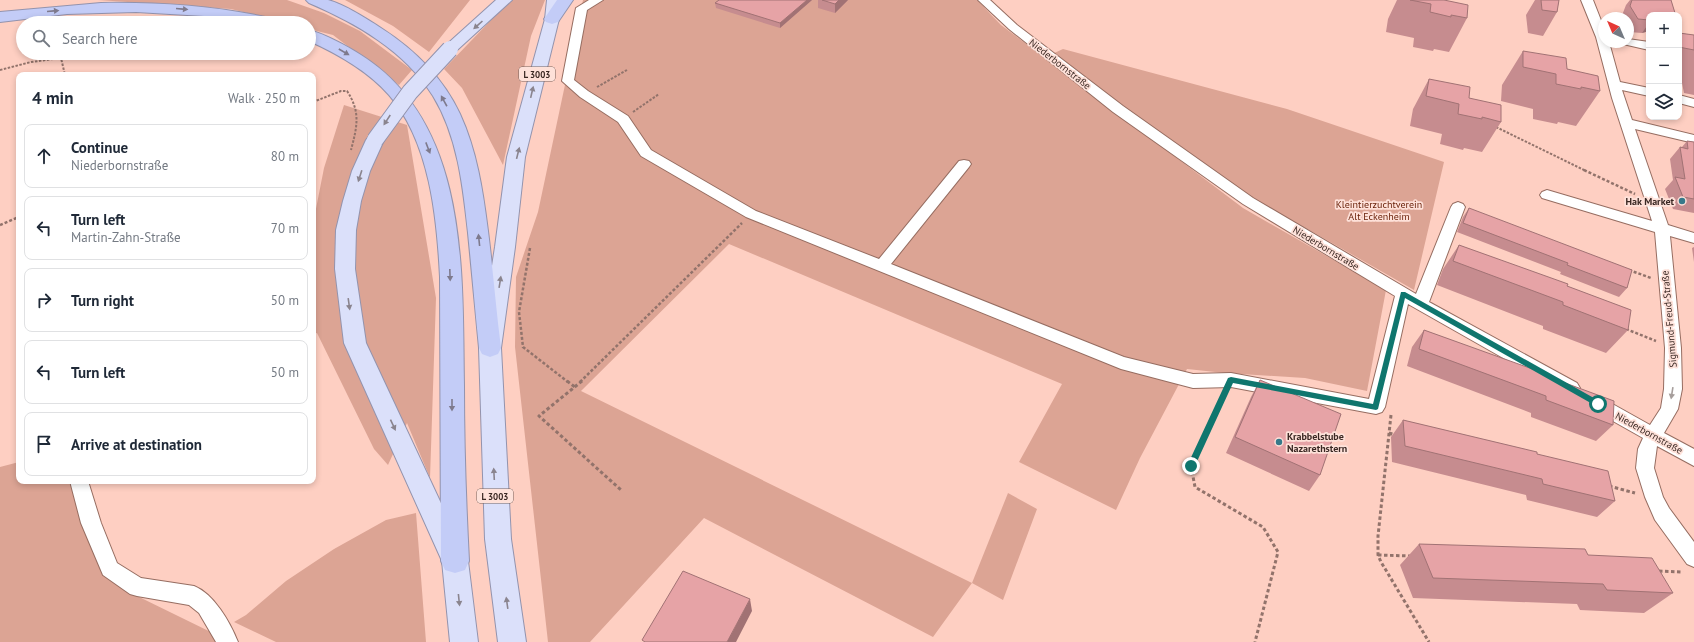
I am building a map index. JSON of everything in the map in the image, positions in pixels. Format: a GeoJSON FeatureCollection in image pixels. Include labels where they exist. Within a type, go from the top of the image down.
{"type":"FeatureCollection","features":[{"type":"Feature","properties":{"kind":"highway"},"geometry":{"type":"LineString","coordinates":[[0,7],[48,0]]}},
{"type":"Feature","properties":{"kind":"highway"},"geometry":{"type":"LineString","coordinates":[[314,0],[352,17],[396,46],[425,74],[450,111],[464,151],[474,195],[490,348]]}},
{"type":"Feature","properties":{"kind":"highway"},"geometry":{"type":"LineString","coordinates":[[552,19],[565,0]]}},
{"type":"Feature","properties":{"kind":"highway"},"geometry":{"type":"LineString","coordinates":[[0,17],[91,8],[162,8],[221,13],[236,16]]}},
{"type":"Feature","properties":{"kind":"highway"},"geometry":{"type":"LineString","coordinates":[[316,38],[358,60],[375,73],[395,92],[422,133],[436,175],[443,202],[449,259],[455,561]]}},
{"type":"Feature","properties":{"kind":"main road"},"geometry":{"type":"LineString","coordinates":[[464,642],[455,561],[355,343],[348,301],[345,269],[346,230],[352,201],[361,171],[375,140],[395,109],[431,67],[505,0]]}},
{"type":"Feature","properties":{"kind":"main road","name":"L 3003"},"geometry":{"type":"LineString","coordinates":[[512,642],[498,539],[490,348],[516,158],[552,19],[554,0]]}},
{"type":"Feature","properties":{"kind":"street"},"geometry":{"type":"LineString","coordinates":[[597,0],[582,8],[568,81],[584,94],[623,119],[646,153],[751,214],[1121,363],[1193,381],[1231,380],[1376,407],[1403,294]]}},
{"type":"Feature","properties":{"kind":"street","name":"Niederbornstraße"},"geometry":{"type":"LineString","coordinates":[[984,0],[1013,27],[1118,110],[1248,201],[1420,304],[1694,458]]}},
{"type":"Feature","properties":{"kind":"street","name":"Sigmund-Freud-Straße"},"geometry":{"type":"LineString","coordinates":[[1588,0],[1598,25]]}},
{"type":"Feature","properties":{"kind":"street"},"geometry":{"type":"LineString","coordinates":[[1634,43],[1646,45]]}},
{"type":"Feature","properties":{"kind":"street","name":"Sigmund-Freud-Straße"},"geometry":{"type":"LineString","coordinates":[[1606,48],[1615,85],[1647,188],[1662,229],[1673,348],[1673,389],[1669,409],[1647,449],[1645,468],[1654,498],[1690,565]]}},
{"type":"Feature","properties":{"kind":"street"},"geometry":{"type":"LineString","coordinates":[[1615,85],[1646,91]]}},
{"type":"Feature","properties":{"kind":"street"},"geometry":{"type":"LineString","coordinates":[[1682,100],[1694,102]]}},
{"type":"Feature","properties":{"kind":"street"},"geometry":{"type":"LineString","coordinates":[[1627,123],[1694,139]]}},
{"type":"Feature","properties":{"kind":"street"},"geometry":{"type":"LineString","coordinates":[[881,266],[964,164]]}},
{"type":"Feature","properties":{"kind":"street"},"geometry":{"type":"LineString","coordinates":[[1547,195],[1694,238]]}},
{"type":"Feature","properties":{"kind":"street"},"geometry":{"type":"LineString","coordinates":[[1420,304],[1458,207]]}},
{"type":"Feature","properties":{"kind":"street"},"geometry":{"type":"LineString","coordinates":[[80,484],[91,523],[110,569],[137,587],[194,596],[206,606],[228,642]]}},
{"type":"Feature","properties":{"kind":"path"},"geometry":{"type":"LineString","coordinates":[[0,70],[31,62],[46,60]]}},
{"type":"Feature","properties":{"kind":"path"},"geometry":{"type":"LineString","coordinates":[[61,60],[64,72]]}},
{"type":"Feature","properties":{"kind":"path"},"geometry":{"type":"LineString","coordinates":[[584,94],[627,70]]}},
{"type":"Feature","properties":{"kind":"path"},"geometry":{"type":"LineString","coordinates":[[316,101],[341,91],[347,91],[353,99],[359,123],[349,156]]}},
{"type":"Feature","properties":{"kind":"path"},"geometry":{"type":"LineString","coordinates":[[623,119],[659,94]]}},
{"type":"Feature","properties":{"kind":"path"},"geometry":{"type":"LineString","coordinates":[[1490,124],[1629,192],[1636,194],[1634,185],[1647,188]]}},
{"type":"Feature","properties":{"kind":"path"},"geometry":{"type":"LineString","coordinates":[[622,490],[539,416],[575,387],[751,214]]}},
{"type":"Feature","properties":{"kind":"path"},"geometry":{"type":"LineString","coordinates":[[0,225],[16,218]]}},
{"type":"Feature","properties":{"kind":"path"},"geometry":{"type":"LineString","coordinates":[[530,248],[519,312],[523,347],[575,387]]}},
{"type":"Feature","properties":{"kind":"path"},"geometry":{"type":"LineString","coordinates":[[1622,267],[1666,284]]}},
{"type":"Feature","properties":{"kind":"path"},"geometry":{"type":"LineString","coordinates":[[1622,328],[1673,348]]}},
{"type":"Feature","properties":{"kind":"path"},"geometry":{"type":"LineString","coordinates":[[1231,380],[1191,466],[1195,487],[1263,527],[1278,552],[1255,642]]}},
{"type":"Feature","properties":{"kind":"path"},"geometry":{"type":"LineString","coordinates":[[1376,407],[1391,412],[1378,536],[1378,555],[1429,642]]}},
{"type":"Feature","properties":{"kind":"path"},"geometry":{"type":"LineString","coordinates":[[1389,433],[1404,437]]}},
{"type":"Feature","properties":{"kind":"path"},"geometry":{"type":"LineString","coordinates":[[1608,486],[1654,498]]}},
{"type":"Feature","properties":{"kind":"path"},"geometry":{"type":"LineString","coordinates":[[1378,555],[1412,556]]}},
{"type":"Feature","properties":{"kind":"path"},"geometry":{"type":"LineString","coordinates":[[1655,570],[1690,565]]}},
{"type":"Feature","properties":{"kind":"green space"},"geometry":{"type":"Polygon","coordinates":[[[98,0],[287,0],[324,13],[360,31],[412,70],[399,85],[333,35],[316,31],[316,16],[258,16],[231,9],[98,0]]]}},
{"type":"Feature","properties":{"kind":"green space"},"geometry":{"type":"Polygon","coordinates":[[[345,0],[470,0],[429,52],[393,26],[345,0]]]}},
{"type":"Feature","properties":{"kind":"green space"},"geometry":{"type":"Polygon","coordinates":[[[512,0],[545,0],[531,36],[503,165],[462,88],[444,69],[512,0]]]}},
{"type":"Feature","properties":{"kind":"green space"},"geometry":{"type":"Polygon","coordinates":[[[583,0],[977,0],[1001,25],[1243,208],[1386,290],[1367,391],[1305,378],[1187,369],[1140,458],[1116,510],[1019,462],[1062,384],[729,244],[581,391],[972,583],[933,637],[704,518],[590,642],[548,642],[515,347],[516,277],[538,212],[583,0]]]}},
{"type":"Feature","properties":{"kind":"green space","name":"Kleintierzuchtverein Alt Eckenheim"},"geometry":{"type":"Polygon","coordinates":[[[1063,49],[1287,109],[1444,162],[1414,290],[1311,231],[1250,199],[1050,55],[1063,49]]]}},
{"type":"Feature","properties":{"kind":"green space"},"geometry":{"type":"Polygon","coordinates":[[[344,105],[407,125],[436,298],[430,478],[407,423],[388,465],[374,449],[316,333],[316,209],[324,168],[344,105]]]}},
{"type":"Feature","properties":{"kind":"green space"},"geometry":{"type":"Polygon","coordinates":[[[16,463],[16,484],[79,484],[84,527],[131,593],[225,639],[217,642],[0,642],[0,467],[16,463]]]}},
{"type":"Feature","properties":{"kind":"green space"},"geometry":{"type":"Polygon","coordinates":[[[1008,493],[1037,509],[1003,600],[972,583],[1008,493]]]}},
{"type":"Feature","properties":{"kind":"green space"},"geometry":{"type":"Polygon","coordinates":[[[416,513],[426,642],[276,642],[234,622],[246,615],[286,581],[334,549],[386,520],[416,513]]]}},
{"type":"Feature","properties":{"kind":"building"},"geometry":{"type":"Polygon","coordinates":[[[719,0],[807,0],[780,23],[715,3],[719,0]]]}},
{"type":"Feature","properties":{"kind":"building"},"geometry":{"type":"Polygon","coordinates":[[[822,0],[839,0],[835,4],[822,0]]]}},
{"type":"Feature","properties":{"kind":"building"},"geometry":{"type":"Polygon","coordinates":[[[1410,0],[1444,0],[1468,5],[1467,18],[1451,15],[1451,17],[1430,12],[1431,4],[1410,0]]]}},
{"type":"Feature","properties":{"kind":"building"},"geometry":{"type":"Polygon","coordinates":[[[1541,0],[1559,0],[1557,12],[1542,10],[1541,0]]]}},
{"type":"Feature","properties":{"kind":"building"},"geometry":{"type":"Polygon","coordinates":[[[1632,0],[1671,0],[1675,12],[1646,12],[1646,20],[1638,19],[1630,6],[1632,0]]]}},
{"type":"Feature","properties":{"kind":"building"},"geometry":{"type":"Polygon","coordinates":[[[1682,33],[1694,35],[1694,50],[1682,48],[1682,33]]]}},
{"type":"Feature","properties":{"kind":"building"},"geometry":{"type":"Polygon","coordinates":[[[1523,51],[1566,58],[1567,69],[1598,76],[1600,91],[1556,84],[1556,74],[1523,67],[1523,51]]]}},
{"type":"Feature","properties":{"kind":"building"},"geometry":{"type":"Polygon","coordinates":[[[1429,79],[1470,87],[1469,98],[1501,105],[1501,122],[1482,117],[1482,119],[1458,114],[1459,104],[1426,96],[1429,79]]]}},
{"type":"Feature","properties":{"kind":"building"},"geometry":{"type":"Polygon","coordinates":[[[1687,141],[1694,142],[1694,199],[1683,197],[1675,177],[1685,179],[1680,147],[1688,149],[1687,141]]]}},
{"type":"Feature","properties":{"kind":"building"},"geometry":{"type":"Polygon","coordinates":[[[1469,208],[1632,270],[1627,288],[1567,265],[1568,263],[1463,223],[1469,208]]]}},
{"type":"Feature","properties":{"kind":"building"},"geometry":{"type":"Polygon","coordinates":[[[1459,245],[1568,284],[1567,286],[1631,310],[1628,330],[1563,305],[1563,302],[1453,261],[1459,245]]]}},
{"type":"Feature","properties":{"kind":"building"},"geometry":{"type":"Polygon","coordinates":[[[1424,330],[1549,375],[1549,377],[1614,401],[1613,425],[1546,400],[1546,396],[1419,349],[1424,330]]]}},
{"type":"Feature","properties":{"kind":"building","name":"Krabbelstube Nazarethstern"},"geometry":{"type":"Polygon","coordinates":[[[1260,380],[1341,414],[1320,475],[1235,437],[1260,380]]]}},
{"type":"Feature","properties":{"kind":"building"},"geometry":{"type":"Polygon","coordinates":[[[1403,420],[1537,452],[1537,454],[1608,471],[1615,501],[1543,484],[1542,479],[1405,446],[1403,420]]]}},
{"type":"Feature","properties":{"kind":"building"},"geometry":{"type":"Polygon","coordinates":[[[1419,544],[1585,549],[1588,555],[1652,558],[1673,593],[1607,590],[1603,584],[1433,578],[1419,544]]]}},
{"type":"Feature","properties":{"kind":"building"},"geometry":{"type":"Polygon","coordinates":[[[683,571],[750,599],[727,642],[645,642],[642,640],[683,571]]]}},
{"type":"Feature","properties":{"kind":"place","name":"Hak Market"},"geometry":{"type":"Point","coordinates":[1682,201]}},
{"type":"Feature","properties":{"kind":"place","name":"Krabbelstube Nazarethstern"},"geometry":{"type":"Point","coordinates":[1279,442]}},
{"type":"Feature","properties":{"kind":"route"},"geometry":{"type":"LineString","coordinates":[[1191,466],[1231,380],[1376,407],[1403,294],[1598,404]]}}]}
